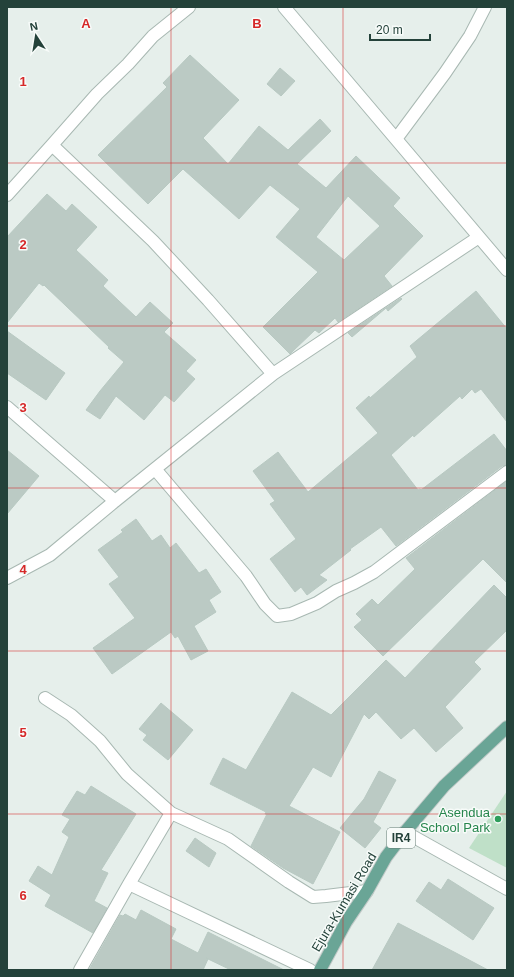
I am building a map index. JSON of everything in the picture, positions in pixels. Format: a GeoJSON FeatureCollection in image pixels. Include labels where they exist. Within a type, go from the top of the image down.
{"type":"FeatureCollection","features":[{"type":"Feature","properties":{"kind":"main road","name":"Ejura-Kumasi Road"},"geometry":{"type":"LineString","coordinates":[[320,970],[346,922],[367,891],[386,858],[406,832],[444,786],[507,727]]}},
{"type":"Feature","properties":{"kind":"street"},"geometry":{"type":"LineString","coordinates":[[7,195],[97,94],[128,64],[153,36],[189,7]]}},
{"type":"Feature","properties":{"kind":"street"},"geometry":{"type":"LineString","coordinates":[[284,7],[507,270]]}},
{"type":"Feature","properties":{"kind":"street"},"geometry":{"type":"LineString","coordinates":[[396,139],[445,73],[470,36],[485,7]]}},
{"type":"Feature","properties":{"kind":"street"},"geometry":{"type":"LineString","coordinates":[[52,145],[153,241],[208,300],[273,374]]}},
{"type":"Feature","properties":{"kind":"street"},"geometry":{"type":"LineString","coordinates":[[7,578],[50,555],[273,374],[479,237]]}},
{"type":"Feature","properties":{"kind":"street"},"geometry":{"type":"LineString","coordinates":[[7,407],[115,501]]}},
{"type":"Feature","properties":{"kind":"street"},"geometry":{"type":"LineString","coordinates":[[155,469],[246,576],[265,604],[277,616],[292,614],[317,603],[336,591],[374,572],[507,472]]}},
{"type":"Feature","properties":{"kind":"street"},"geometry":{"type":"LineString","coordinates":[[45,698],[71,715],[100,742],[127,774],[171,813],[228,839],[278,875],[313,896],[367,891]]}},
{"type":"Feature","properties":{"kind":"street"},"geometry":{"type":"LineString","coordinates":[[80,970],[171,813]]}},
{"type":"Feature","properties":{"kind":"street"},"geometry":{"type":"LineString","coordinates":[[406,832],[507,889]]}},
{"type":"Feature","properties":{"kind":"street"},"geometry":{"type":"LineString","coordinates":[[129,884],[310,970]]}},
{"type":"Feature","properties":{"kind":"green space","name":"Asendua School Park"},"geometry":{"type":"Polygon","coordinates":[[[507,791],[507,868],[469,848],[507,791]]]}},
{"type":"Feature","properties":{"kind":"building"},"geometry":{"type":"Polygon","coordinates":[[[190,55],[239,100],[203,138],[228,164],[259,126],[288,150],[320,119],[331,131],[297,164],[326,188],[356,156],[400,198],[393,206],[423,236],[384,276],[392,286],[338,322],[335,318],[319,333],[315,330],[290,354],[263,327],[318,272],[276,237],[300,209],[270,185],[239,219],[183,169],[148,204],[98,155],[167,87],[163,83],[190,55]],[[348,196],[316,237],[344,260],[380,226],[348,196]]]}},
{"type":"Feature","properties":{"kind":"building"},"geometry":{"type":"Polygon","coordinates":[[[280,68],[295,81],[281,96],[267,84],[280,68]]]}},
{"type":"Feature","properties":{"kind":"building"},"geometry":{"type":"Polygon","coordinates":[[[47,194],[66,211],[72,204],[97,227],[76,250],[108,280],[103,286],[136,317],[150,302],[173,323],[164,332],[196,360],[186,371],[195,379],[174,402],[165,395],[144,420],[116,396],[100,419],[86,410],[124,362],[44,285],[43,286],[39,283],[7,323],[7,237],[47,194]]]}},
{"type":"Feature","properties":{"kind":"building"},"geometry":{"type":"Polygon","coordinates":[[[476,291],[507,329],[507,422],[481,389],[475,393],[472,389],[462,399],[460,396],[414,437],[413,435],[391,455],[418,490],[421,490],[494,434],[507,451],[507,465],[502,466],[396,546],[381,527],[350,549],[351,550],[319,575],[327,580],[307,595],[301,587],[295,592],[270,559],[296,539],[270,504],[275,501],[253,471],[278,452],[308,492],[378,433],[356,408],[369,396],[370,398],[417,357],[410,346],[476,291]]]}},
{"type":"Feature","properties":{"kind":"building"},"geometry":{"type":"Polygon","coordinates":[[[401,298],[402,299],[388,311],[386,308],[352,337],[348,333],[401,298]]]}},
{"type":"Feature","properties":{"kind":"building"},"geometry":{"type":"Polygon","coordinates":[[[7,331],[65,373],[46,400],[7,373],[7,331]]]}},
{"type":"Feature","properties":{"kind":"building"},"geometry":{"type":"Polygon","coordinates":[[[7,450],[39,476],[7,514],[7,450]]]}},
{"type":"Feature","properties":{"kind":"building"},"geometry":{"type":"Polygon","coordinates":[[[507,481],[507,583],[483,559],[383,656],[354,627],[362,620],[356,614],[372,599],[378,605],[415,569],[406,558],[507,481]]]}},
{"type":"Feature","properties":{"kind":"building"},"geometry":{"type":"Polygon","coordinates":[[[136,519],[152,541],[161,535],[170,548],[176,543],[199,573],[206,569],[221,592],[209,600],[216,612],[194,626],[208,651],[191,660],[178,636],[175,638],[171,632],[112,674],[93,648],[135,618],[109,584],[119,577],[98,550],[123,532],[121,530],[136,519]]]}},
{"type":"Feature","properties":{"kind":"building"},"geometry":{"type":"Polygon","coordinates":[[[494,585],[507,598],[507,630],[474,662],[481,669],[445,707],[463,728],[436,752],[414,728],[401,739],[376,712],[369,719],[364,714],[331,777],[313,767],[289,806],[340,832],[313,884],[283,868],[251,846],[267,814],[265,814],[266,812],[210,784],[223,758],[246,770],[292,692],[331,715],[386,660],[405,678],[494,585]]]}},
{"type":"Feature","properties":{"kind":"building"},"geometry":{"type":"Polygon","coordinates":[[[161,703],[193,730],[168,760],[143,740],[147,735],[139,729],[161,703]]]}},
{"type":"Feature","properties":{"kind":"building"},"geometry":{"type":"Polygon","coordinates":[[[379,771],[396,780],[373,822],[381,828],[365,848],[340,828],[364,799],[379,771]]]}},
{"type":"Feature","properties":{"kind":"building"},"geometry":{"type":"Polygon","coordinates":[[[91,786],[136,814],[101,870],[108,873],[94,901],[107,908],[93,933],[45,906],[51,895],[29,881],[38,866],[52,875],[69,837],[62,832],[70,819],[62,815],[77,791],[85,795],[91,786]]]}},
{"type":"Feature","properties":{"kind":"building"},"geometry":{"type":"Polygon","coordinates":[[[195,838],[216,853],[209,867],[186,851],[195,838]]]}},
{"type":"Feature","properties":{"kind":"building"},"geometry":{"type":"Polygon","coordinates":[[[448,879],[494,908],[473,940],[416,901],[429,882],[441,890],[448,879]]]}},
{"type":"Feature","properties":{"kind":"building"},"geometry":{"type":"Polygon","coordinates":[[[141,910],[176,929],[171,939],[198,953],[208,932],[284,970],[231,970],[206,958],[208,959],[203,970],[89,970],[120,915],[123,916],[125,914],[136,920],[141,910]]]}},
{"type":"Feature","properties":{"kind":"building"},"geometry":{"type":"Polygon","coordinates":[[[398,923],[456,953],[488,970],[372,970],[398,923]]]}},
{"type":"Feature","properties":{"kind":"place","name":"Asendua School Park"},"geometry":{"type":"Point","coordinates":[498,819]}}]}
